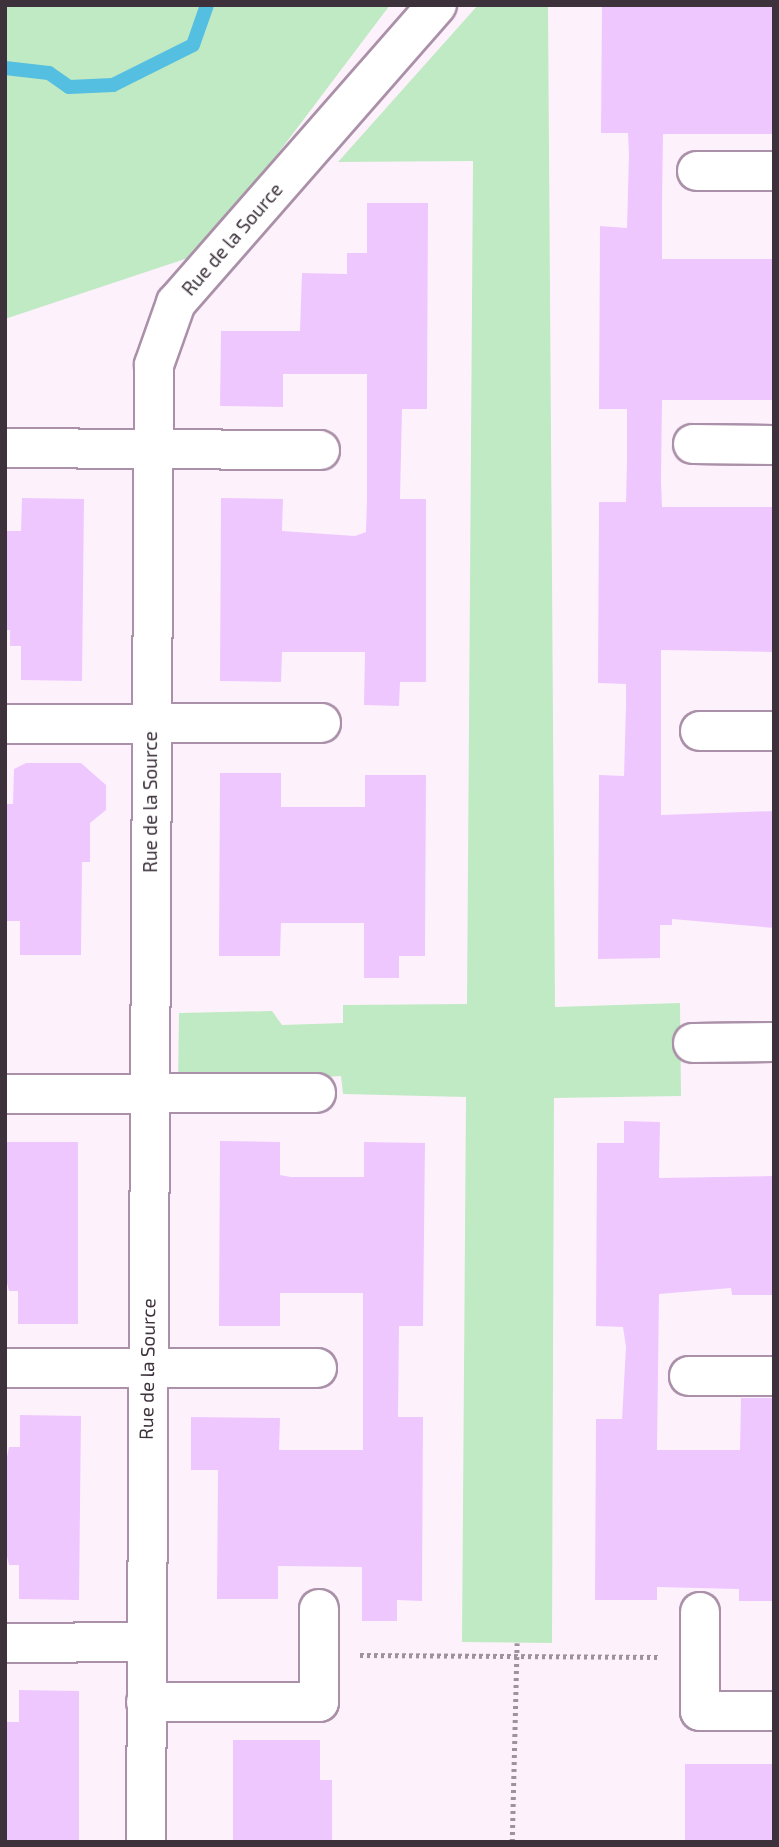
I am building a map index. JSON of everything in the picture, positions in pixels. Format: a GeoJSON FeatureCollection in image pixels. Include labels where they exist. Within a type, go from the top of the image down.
{"type":"FeatureCollection","features":[{"type":"Feature","properties":{"kind":"street","name":"Rue de la Source"},"geometry":{"type":"LineString","coordinates":[[146,1842],[150,449],[154,365],[176,303],[437,5]]}},
{"type":"Feature","properties":{"kind":"street"},"geometry":{"type":"LineString","coordinates":[[697,171],[774,171]]}},
{"type":"Feature","properties":{"kind":"street"},"geometry":{"type":"LineString","coordinates":[[693,444],[774,445]]}},
{"type":"Feature","properties":{"kind":"street"},"geometry":{"type":"LineString","coordinates":[[5,448],[320,450]]}},
{"type":"Feature","properties":{"kind":"street"},"geometry":{"type":"LineString","coordinates":[[5,724],[321,723]]}},
{"type":"Feature","properties":{"kind":"street"},"geometry":{"type":"LineString","coordinates":[[700,731],[774,731]]}},
{"type":"Feature","properties":{"kind":"street"},"geometry":{"type":"LineString","coordinates":[[693,1043],[774,1042]]}},
{"type":"Feature","properties":{"kind":"street"},"geometry":{"type":"LineString","coordinates":[[5,1094],[316,1093]]}},
{"type":"Feature","properties":{"kind":"street"},"geometry":{"type":"LineString","coordinates":[[5,1368],[317,1368]]}},
{"type":"Feature","properties":{"kind":"street"},"geometry":{"type":"LineString","coordinates":[[689,1376],[774,1376]]}},
{"type":"Feature","properties":{"kind":"street"},"geometry":{"type":"LineString","coordinates":[[146,1702],[318,1702],[319,1609]]}},
{"type":"Feature","properties":{"kind":"street"},"geometry":{"type":"LineString","coordinates":[[700,1612],[700,1711],[774,1711]]}},
{"type":"Feature","properties":{"kind":"street"},"geometry":{"type":"LineString","coordinates":[[5,1643],[145,1642]]}},
{"type":"Feature","properties":{"kind":"path"},"geometry":{"type":"LineString","coordinates":[[512,1842],[510,1714],[517,1643]]}},
{"type":"Feature","properties":{"kind":"path"},"geometry":{"type":"LineString","coordinates":[[353,1668],[353,1655],[668,1657]]}},
{"type":"Feature","properties":{"kind":"green space"},"geometry":{"type":"Polygon","coordinates":[[[5,5],[390,5],[203,253],[5,319],[5,5]]]}},
{"type":"Feature","properties":{"kind":"green space"},"geometry":{"type":"Polygon","coordinates":[[[478,5],[548,5],[555,1007],[680,1003],[681,1096],[554,1098],[552,1643],[462,1642],[466,1097],[343,1094],[341,1076],[178,1086],[179,1013],[272,1011],[282,1025],[343,1023],[343,1005],[467,1004],[473,161],[338,162],[478,5]]]}},
{"type":"Feature","properties":{"kind":"building"},"geometry":{"type":"Polygon","coordinates":[[[602,5],[774,5],[774,134],[663,134],[662,259],[774,259],[774,400],[662,400],[661,481],[662,507],[774,507],[774,652],[661,650],[661,815],[774,811],[774,928],[672,919],[672,925],[660,925],[660,958],[598,959],[599,775],[624,776],[626,705],[626,684],[598,683],[599,502],[626,502],[627,458],[627,409],[599,409],[600,226],[627,228],[629,154],[628,133],[601,133],[602,5]]]}},
{"type":"Feature","properties":{"kind":"building"},"geometry":{"type":"Polygon","coordinates":[[[367,203],[428,203],[427,409],[402,409],[400,499],[426,499],[426,682],[400,682],[399,706],[364,705],[365,652],[282,652],[281,682],[220,681],[221,498],[283,499],[282,531],[355,536],[366,532],[367,498],[367,374],[283,374],[283,407],[220,406],[221,331],[300,331],[302,273],[347,274],[347,253],[367,253],[367,203]]]}},
{"type":"Feature","properties":{"kind":"building"},"geometry":{"type":"Polygon","coordinates":[[[22,498],[84,499],[82,681],[21,680],[21,646],[10,646],[10,630],[5,630],[5,531],[21,531],[22,498]]]}},
{"type":"Feature","properties":{"kind":"building"},"geometry":{"type":"Polygon","coordinates":[[[26,763],[81,763],[106,785],[106,810],[90,823],[90,862],[82,862],[81,955],[20,955],[20,921],[5,921],[5,804],[13,804],[14,769],[26,763]]]}},
{"type":"Feature","properties":{"kind":"building"},"geometry":{"type":"Polygon","coordinates":[[[220,773],[281,773],[281,807],[365,807],[365,775],[426,775],[425,956],[399,956],[399,978],[364,978],[364,923],[281,923],[280,956],[219,956],[220,773]]]}},
{"type":"Feature","properties":{"kind":"building"},"geometry":{"type":"Polygon","coordinates":[[[624,1121],[660,1122],[659,1178],[774,1176],[774,1295],[732,1295],[731,1288],[659,1294],[657,1450],[740,1450],[741,1398],[774,1398],[774,1601],[739,1601],[739,1589],[657,1587],[657,1600],[595,1600],[596,1419],[622,1419],[626,1347],[623,1327],[596,1326],[597,1143],[624,1143],[624,1121]]]}},
{"type":"Feature","properties":{"kind":"building"},"geometry":{"type":"Polygon","coordinates":[[[220,1141],[280,1142],[280,1175],[291,1177],[364,1177],[364,1142],[425,1143],[423,1326],[399,1326],[398,1417],[423,1417],[422,1601],[397,1600],[397,1621],[362,1621],[362,1567],[278,1566],[278,1599],[217,1599],[218,1470],[191,1470],[191,1417],[280,1418],[279,1450],[363,1450],[363,1293],[280,1293],[280,1326],[219,1326],[220,1141]]]}},
{"type":"Feature","properties":{"kind":"building"},"geometry":{"type":"Polygon","coordinates":[[[5,1142],[78,1142],[78,1324],[18,1324],[18,1291],[9,1291],[5,1275],[5,1142]]]}},
{"type":"Feature","properties":{"kind":"building"},"geometry":{"type":"Polygon","coordinates":[[[20,1415],[81,1416],[79,1600],[19,1599],[19,1565],[9,1565],[5,1548],[5,1466],[9,1447],[20,1447],[20,1415]]]}},
{"type":"Feature","properties":{"kind":"building"},"geometry":{"type":"Polygon","coordinates":[[[19,1690],[79,1691],[79,1842],[5,1840],[5,1722],[19,1722],[19,1690]]]}},
{"type":"Feature","properties":{"kind":"building"},"geometry":{"type":"Polygon","coordinates":[[[233,1740],[320,1740],[320,1780],[332,1780],[332,1842],[233,1842],[233,1740]]]}},
{"type":"Feature","properties":{"kind":"building"},"geometry":{"type":"Polygon","coordinates":[[[685,1764],[774,1764],[774,1842],[685,1842],[685,1764]]]}},
{"type":"Feature","properties":{"kind":"waterway"},"geometry":{"type":"LineString","coordinates":[[5,68],[49,73],[69,87],[113,85],[193,45],[207,5]]}}]}
